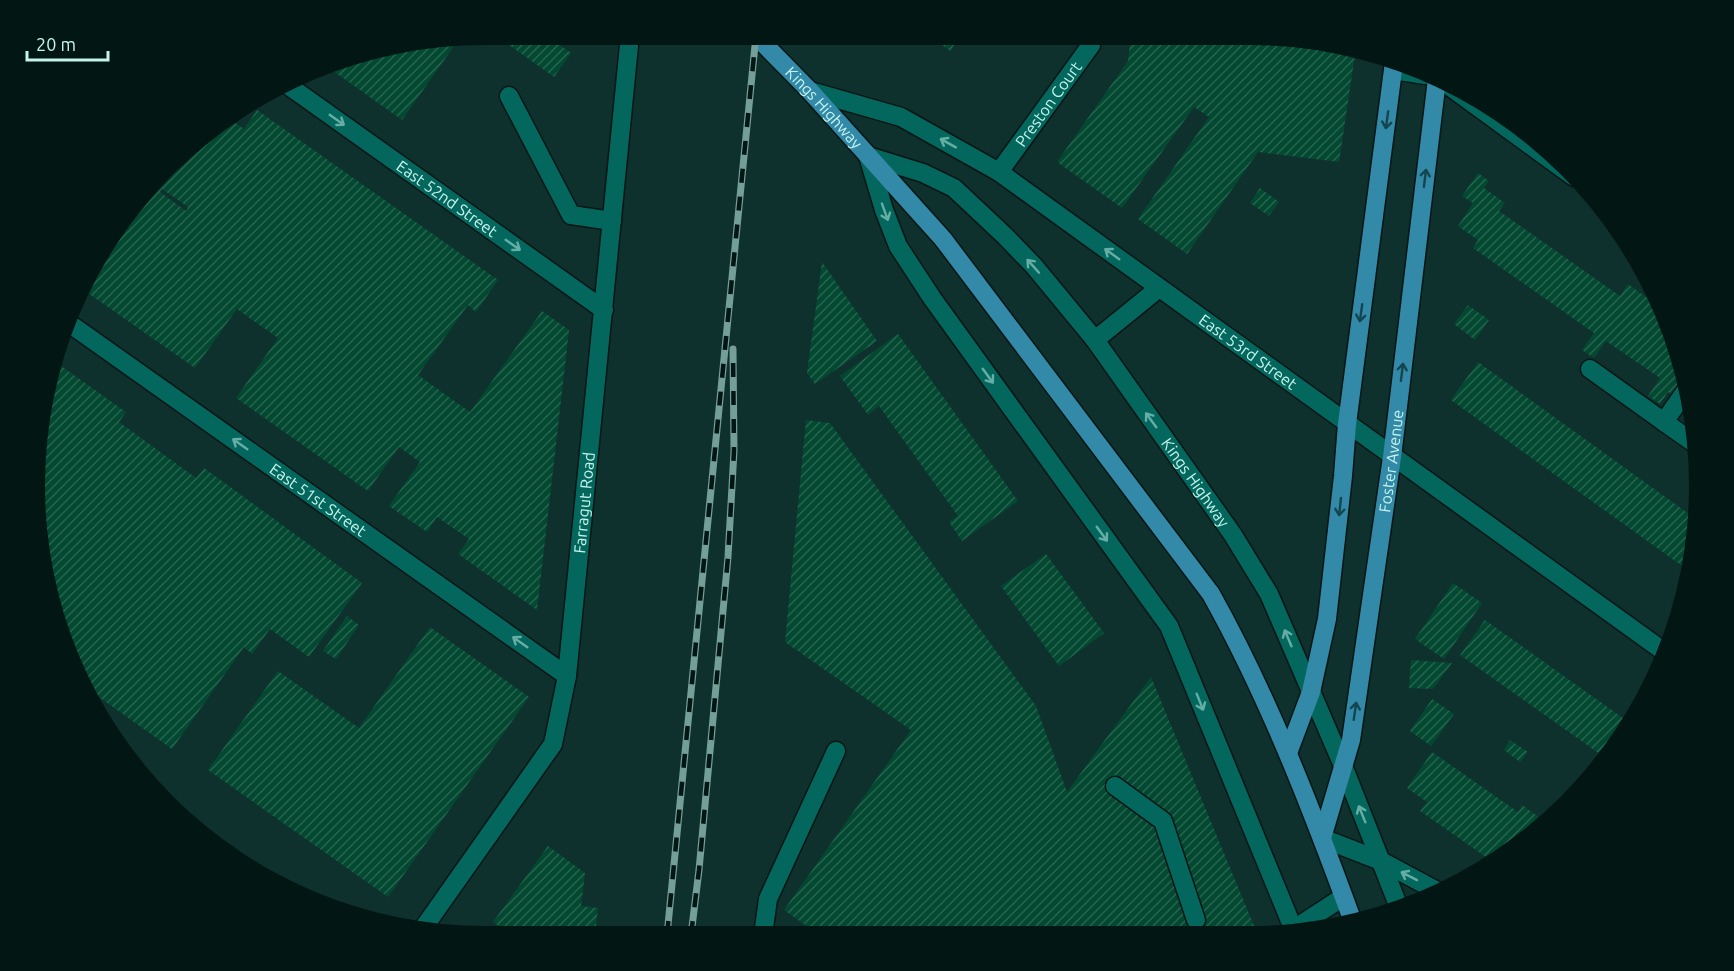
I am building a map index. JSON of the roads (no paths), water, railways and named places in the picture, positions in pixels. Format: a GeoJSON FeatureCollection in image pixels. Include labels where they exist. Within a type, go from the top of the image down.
{"type":"FeatureCollection","features":[{"type":"Feature","properties":{"kind":"main road","name":"Kings Highway"},"geometry":{"type":"LineString","coordinates":[[765,45],[810,91],[943,238],[1211,594],[1236,639],[1288,753],[1350,914]]}},
{"type":"Feature","properties":{"kind":"main road"},"geometry":{"type":"LineString","coordinates":[[1288,753],[1311,692],[1327,619],[1347,424],[1394,69]]}},
{"type":"Feature","properties":{"kind":"main road","name":"Foster Avenue"},"geometry":{"type":"LineString","coordinates":[[1322,838],[1351,740],[1392,457],[1436,87]]}},
{"type":"Feature","properties":{"kind":"street","name":"Farragut Road"},"geometry":{"type":"LineString","coordinates":[[428,922],[553,744],[567,676],[629,45]]}},
{"type":"Feature","properties":{"kind":"street","name":"Preston Court"},"geometry":{"type":"LineString","coordinates":[[999,172],[1091,45]]}},
{"type":"Feature","properties":{"kind":"street","name":"East 52nd Street"},"geometry":{"type":"LineString","coordinates":[[293,89],[604,310]]}},
{"type":"Feature","properties":{"kind":"street","name":"East 53rd Street"},"geometry":{"type":"LineString","coordinates":[[810,91],[901,117],[999,172],[1658,648]]}},
{"type":"Feature","properties":{"kind":"street"},"geometry":{"type":"LineString","coordinates":[[509,96],[571,215],[612,221]]}},
{"type":"Feature","properties":{"kind":"street","name":"Kings Highway"},"geometry":{"type":"LineString","coordinates":[[868,156],[923,173],[954,188],[1034,266],[1095,340],[1233,535],[1269,594],[1344,768],[1396,900]]}},
{"type":"Feature","properties":{"kind":"street","name":"Kings Highway"},"geometry":{"type":"LineString","coordinates":[[868,156],[884,210],[898,246],[932,298],[1168,626],[1290,924]]}},
{"type":"Feature","properties":{"kind":"street"},"geometry":{"type":"LineString","coordinates":[[1095,340],[1159,288]]}},
{"type":"Feature","properties":{"kind":"street","name":"East 51st Street"},"geometry":{"type":"LineString","coordinates":[[75,327],[567,676]]}},
{"type":"Feature","properties":{"kind":"street"},"geometry":{"type":"LineString","coordinates":[[1590,369],[1686,437]]}},
{"type":"Feature","properties":{"kind":"street"},"geometry":{"type":"LineString","coordinates":[[1664,422],[1681,399]]}},
{"type":"Feature","properties":{"kind":"street"},"geometry":{"type":"LineString","coordinates":[[764,926],[768,899],[836,751]]}},
{"type":"Feature","properties":{"kind":"street"},"geometry":{"type":"LineString","coordinates":[[1115,786],[1162,820],[1196,920]]}},
{"type":"Feature","properties":{"kind":"street"},"geometry":{"type":"LineString","coordinates":[[1322,838],[1381,861],[1429,887]]}},
{"type":"Feature","properties":{"kind":"street"},"geometry":{"type":"LineString","coordinates":[[1308,922],[1343,897]]}},
{"type":"Feature","properties":{"kind":"railway"},"geometry":{"type":"LineString","coordinates":[[668,926],[755,45]]}},
{"type":"Feature","properties":{"kind":"railway"},"geometry":{"type":"LineString","coordinates":[[692,926],[728,557],[734,451],[733,349]]}}]}
